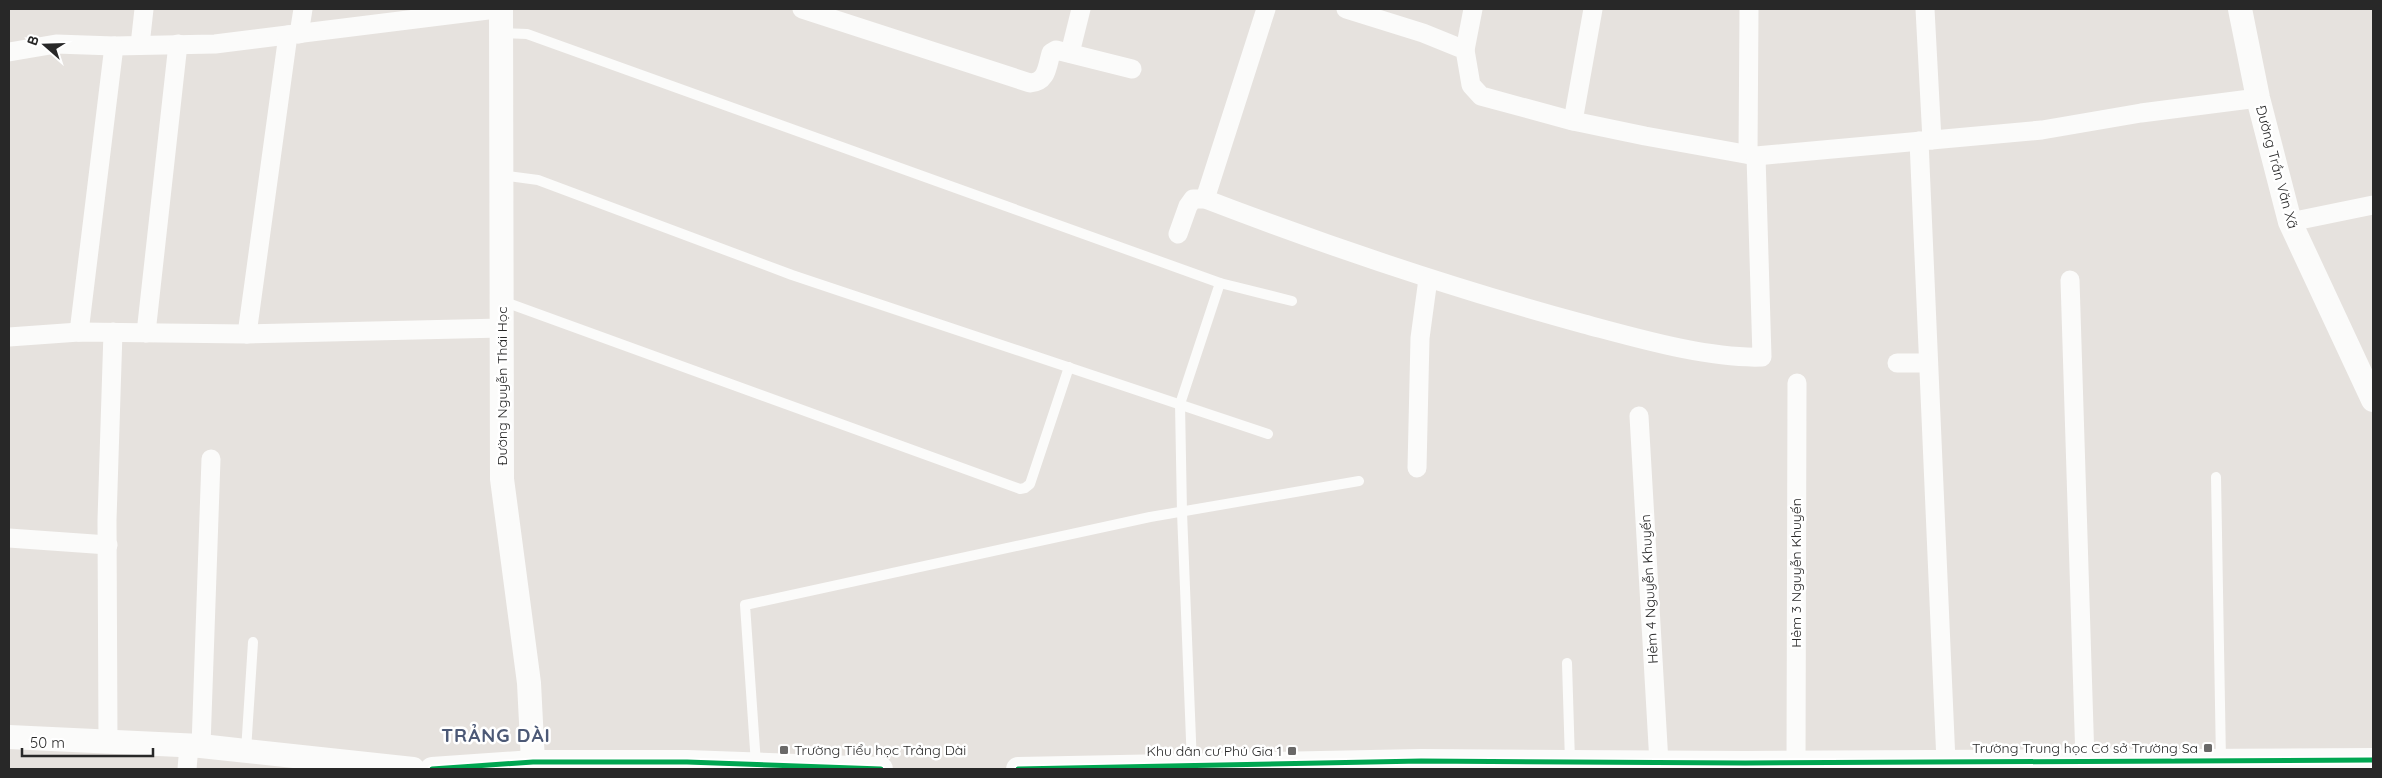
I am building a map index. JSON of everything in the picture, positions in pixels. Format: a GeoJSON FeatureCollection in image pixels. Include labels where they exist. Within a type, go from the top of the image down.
{"type":"FeatureCollection","features":[{"type":"Feature","properties":{"kind":"street"},"geometry":{"type":"LineString","coordinates":[[140,45],[144,9]]}},
{"type":"Feature","properties":{"kind":"street"},"geometry":{"type":"LineString","coordinates":[[247,334],[293,35],[303,9]]}},
{"type":"Feature","properties":{"kind":"street"},"geometry":{"type":"LineString","coordinates":[[9,52],[56,44],[114,46],[215,44],[496,9]]}},
{"type":"Feature","properties":{"kind":"street","name":"Đường Nguyễn Thái Học"},"geometry":{"type":"LineString","coordinates":[[501,9],[502,479],[529,683],[533,762]]}},
{"type":"Feature","properties":{"kind":"street"},"geometry":{"type":"LineString","coordinates":[[802,9],[1030,84],[1038,83],[1045,77],[1052,52],[1070,53],[1132,68]]}},
{"type":"Feature","properties":{"kind":"street"},"geometry":{"type":"LineString","coordinates":[[1070,53],[1081,9]]}},
{"type":"Feature","properties":{"kind":"street"},"geometry":{"type":"LineString","coordinates":[[1205,199],[1266,9]]}},
{"type":"Feature","properties":{"kind":"street"},"geometry":{"type":"LineString","coordinates":[[1346,9],[1423,33],[1465,50]]}},
{"type":"Feature","properties":{"kind":"street"},"geometry":{"type":"LineString","coordinates":[[1472,9],[1465,50],[1471,85],[1481,96],[1573,121],[1752,155],[2042,130],[2141,113],[2258,98]]}},
{"type":"Feature","properties":{"kind":"street"},"geometry":{"type":"LineString","coordinates":[[1573,121],[1593,9]]}},
{"type":"Feature","properties":{"kind":"street"},"geometry":{"type":"LineString","coordinates":[[1178,234],[1188,206],[1193,198],[1205,199],[1308,239],[1489,298],[1635,337],[1738,358],[1762,357],[1752,155],[1749,9]]}},
{"type":"Feature","properties":{"kind":"street"},"geometry":{"type":"LineString","coordinates":[[1925,9],[1928,362],[1946,762]]}},
{"type":"Feature","properties":{"kind":"street","name":"Đường Trần Văn Xã"},"geometry":{"type":"LineString","coordinates":[[2240,9],[2258,98],[2290,222],[2373,400]]}},
{"type":"Feature","properties":{"kind":"street"},"geometry":{"type":"LineString","coordinates":[[146,333],[178,44]]}},
{"type":"Feature","properties":{"kind":"street"},"geometry":{"type":"LineString","coordinates":[[79,332],[114,46]]}},
{"type":"Feature","properties":{"kind":"street"},"geometry":{"type":"LineString","coordinates":[[2290,222],[2373,206]]}},
{"type":"Feature","properties":{"kind":"street"},"geometry":{"type":"LineString","coordinates":[[1417,468],[1420,338],[1428,279]]}},
{"type":"Feature","properties":{"kind":"street"},"geometry":{"type":"LineString","coordinates":[[2070,280],[2085,761]]}},
{"type":"Feature","properties":{"kind":"street"},"geometry":{"type":"LineString","coordinates":[[9,337],[79,332],[247,334],[502,328]]}},
{"type":"Feature","properties":{"kind":"street"},"geometry":{"type":"LineString","coordinates":[[108,742],[107,520],[113,332]]}},
{"type":"Feature","properties":{"kind":"street"},"geometry":{"type":"LineString","coordinates":[[1897,363],[1928,362]]}},
{"type":"Feature","properties":{"kind":"street","name":"Hẻm 3 Nguyễn Khuyến"},"geometry":{"type":"LineString","coordinates":[[1796,763],[1797,382]]}},
{"type":"Feature","properties":{"kind":"street","name":"Hẻm 4 Nguyễn Khuyến"},"geometry":{"type":"LineString","coordinates":[[1640,416],[1659,762]]}},
{"type":"Feature","properties":{"kind":"street"},"geometry":{"type":"LineString","coordinates":[[187,769],[195,746],[211,459]]}},
{"type":"Feature","properties":{"kind":"street"},"geometry":{"type":"LineString","coordinates":[[9,538],[108,545]]}},
{"type":"Feature","properties":{"kind":"street"},"geometry":{"type":"LineString","coordinates":[[9,737],[195,746],[413,769]]}},
{"type":"Feature","properties":{"kind":"street"},"geometry":{"type":"LineString","coordinates":[[1018,769],[1122,769],[1192,765],[1448,765],[1570,762],[1796,763],[2373,760]]}},
{"type":"Feature","properties":{"kind":"street"},"geometry":{"type":"LineString","coordinates":[[432,769],[533,762],[687,762],[881,769]]}},
{"type":"Feature","properties":{"kind":"lane"},"geometry":{"type":"LineString","coordinates":[[501,33],[527,34],[1220,283],[1292,301]]}},
{"type":"Feature","properties":{"kind":"lane"},"geometry":{"type":"LineString","coordinates":[[502,175],[538,180],[792,275],[1268,434]]}},
{"type":"Feature","properties":{"kind":"lane"},"geometry":{"type":"LineString","coordinates":[[1192,765],[1182,512],[1180,404],[1220,283]]}},
{"type":"Feature","properties":{"kind":"lane"},"geometry":{"type":"LineString","coordinates":[[502,301],[1020,489],[1030,484],[1069,368]]}},
{"type":"Feature","properties":{"kind":"lane"},"geometry":{"type":"LineString","coordinates":[[2216,477],[2221,761]]}},
{"type":"Feature","properties":{"kind":"lane"},"geometry":{"type":"LineString","coordinates":[[756,765],[745,605],[1150,517],[1359,481]]}},
{"type":"Feature","properties":{"kind":"lane"},"geometry":{"type":"LineString","coordinates":[[246,751],[252,642]]}},
{"type":"Feature","properties":{"kind":"lane"},"geometry":{"type":"LineString","coordinates":[[1567,664],[1570,762]]}},
{"type":"Feature","properties":{"kind":"transit line"},"geometry":{"type":"LineString","coordinates":[[1018,769],[1421,761],[1745,763],[2373,760]]}},
{"type":"Feature","properties":{"kind":"transit line"},"geometry":{"type":"LineString","coordinates":[[432,769],[533,762],[687,762],[881,769]]}},
{"type":"Feature","properties":{"kind":"place","name":"Trường Trung học Cơ sở Trường Sa"},"geometry":{"type":"Point","coordinates":[2208,748]}},
{"type":"Feature","properties":{"kind":"place","name":"Trường Tiểu học Trảng Dài"},"geometry":{"type":"Point","coordinates":[784,750]}},
{"type":"Feature","properties":{"kind":"place","name":"Khu dân cư Phú Gia 1"},"geometry":{"type":"Point","coordinates":[1292,751]}},
{"type":"Feature","properties":{"kind":"district","name":"TRẢNG DÀI"},"geometry":{"type":"Point","coordinates":[496,735]}}]}
